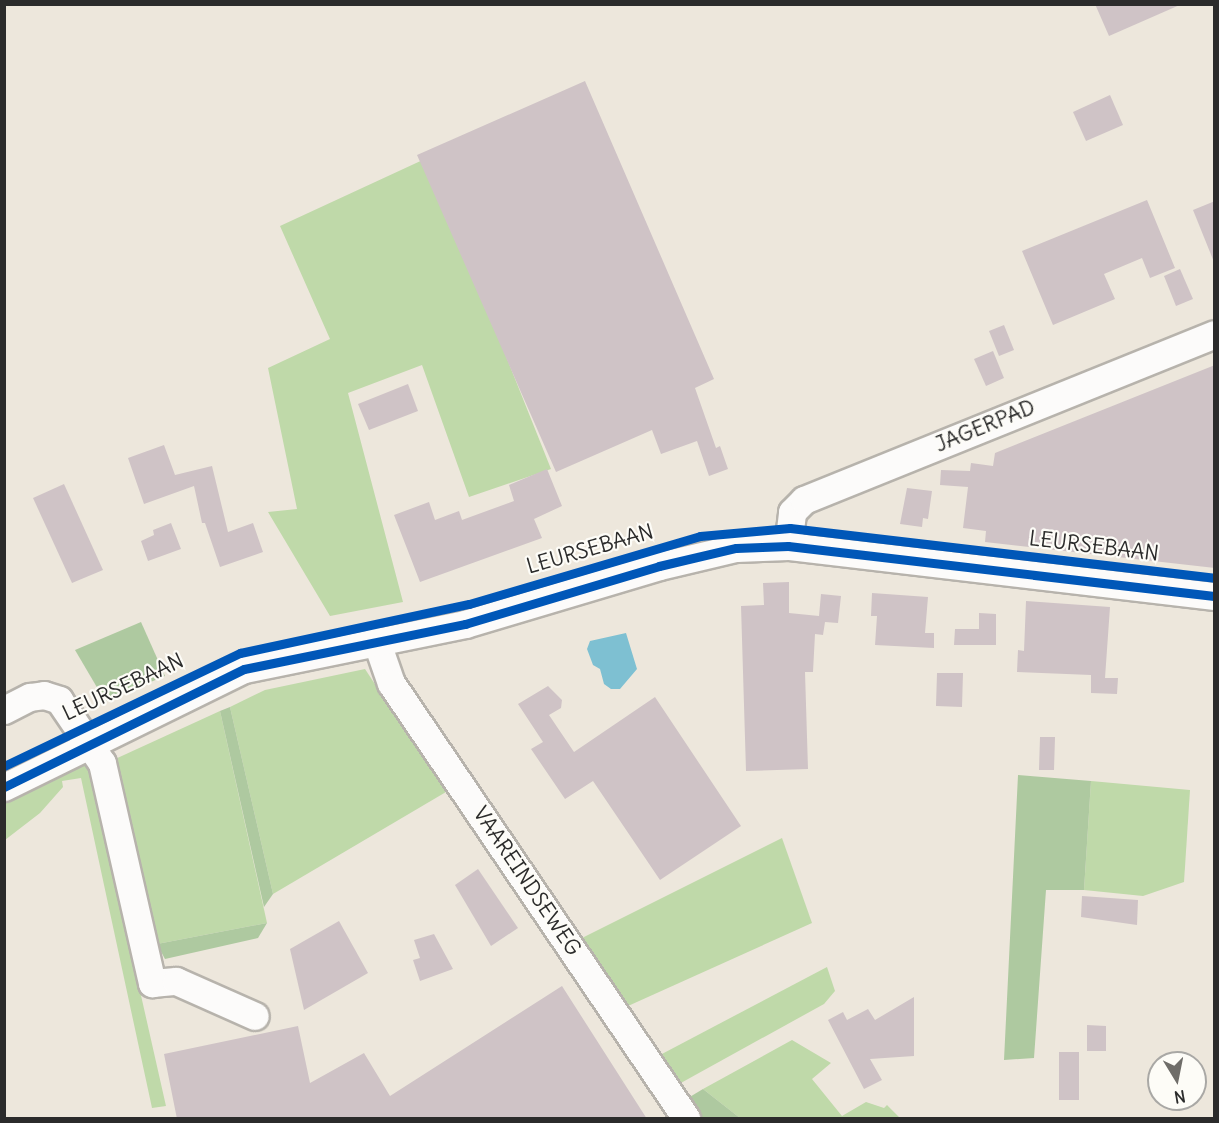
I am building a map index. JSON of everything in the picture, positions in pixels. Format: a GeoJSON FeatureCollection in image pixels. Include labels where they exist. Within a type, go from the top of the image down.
{"type":"FeatureCollection","features":[{"type":"Feature","properties":{"kind":"street","name":"JAGERPAD"},"geometry":{"type":"LineString","coordinates":[[788,546],[792,512],[804,500],[1215,334]]}},
{"type":"Feature","properties":{"kind":"street","name":"LEURSEBAAN"},"geometry":{"type":"LineString","coordinates":[[4,787],[244,669],[376,640],[465,624],[659,566],[736,548],[788,546],[1215,597]]}},
{"type":"Feature","properties":{"kind":"street","name":"VAAREINDSEWEG"},"geometry":{"type":"LineString","coordinates":[[376,640],[391,683],[686,1119]]}},
{"type":"Feature","properties":{"kind":"street"},"geometry":{"type":"LineString","coordinates":[[4,710],[30,697],[53,697],[66,707],[77,729],[90,743],[102,763],[152,983],[176,981],[255,1016]]}},
{"type":"Feature","properties":{"kind":"green space"},"geometry":{"type":"Polygon","coordinates":[[[427,158],[551,469],[469,497],[422,365],[348,393],[403,602],[330,616],[268,512],[297,509],[268,368],[330,339],[280,226],[427,158]]]}},
{"type":"Feature","properties":{"kind":"green space"},"geometry":{"type":"Polygon","coordinates":[[[141,622],[165,676],[105,701],[75,650],[141,622]]]}},
{"type":"Feature","properties":{"kind":"green space"},"geometry":{"type":"Polygon","coordinates":[[[365,669],[446,792],[273,894],[230,707],[265,690],[365,669]]]}},
{"type":"Feature","properties":{"kind":"green space"},"geometry":{"type":"Polygon","coordinates":[[[230,707],[273,894],[264,907],[220,711],[230,707]]]}},
{"type":"Feature","properties":{"kind":"green space"},"geometry":{"type":"Polygon","coordinates":[[[220,711],[267,923],[157,944],[113,760],[220,711]]]}},
{"type":"Feature","properties":{"kind":"green space"},"geometry":{"type":"Polygon","coordinates":[[[89,760],[166,1106],[152,1108],[81,778],[62,781],[63,787],[40,813],[5,840],[5,800],[89,760]]]}},
{"type":"Feature","properties":{"kind":"green space"},"geometry":{"type":"Polygon","coordinates":[[[1018,775],[1091,781],[1084,890],[1046,890],[1034,1058],[1004,1060],[1018,775]]]}},
{"type":"Feature","properties":{"kind":"green space"},"geometry":{"type":"Polygon","coordinates":[[[1091,781],[1190,790],[1184,882],[1143,896],[1084,890],[1091,781]]]}},
{"type":"Feature","properties":{"kind":"green space"},"geometry":{"type":"Polygon","coordinates":[[[782,838],[812,923],[628,1006],[582,938],[782,838]]]}},
{"type":"Feature","properties":{"kind":"green space"},"geometry":{"type":"Polygon","coordinates":[[[267,923],[258,938],[165,959],[157,944],[267,923]]]}},
{"type":"Feature","properties":{"kind":"green space"},"geometry":{"type":"Polygon","coordinates":[[[827,967],[835,991],[824,1004],[679,1084],[660,1055],[827,967]]]}},
{"type":"Feature","properties":{"kind":"green space"},"geometry":{"type":"Polygon","coordinates":[[[792,1040],[831,1063],[812,1079],[842,1116],[866,1102],[884,1108],[887,1105],[900,1118],[740,1118],[703,1089],[792,1040]]]}},
{"type":"Feature","properties":{"kind":"green space"},"geometry":{"type":"Polygon","coordinates":[[[703,1089],[740,1118],[702,1118],[688,1098],[703,1089]]]}},
{"type":"Feature","properties":{"kind":"water"},"geometry":{"type":"Polygon","coordinates":[[[626,633],[637,669],[620,689],[611,689],[604,684],[600,669],[593,665],[587,649],[590,641],[626,633]]]}},
{"type":"Feature","properties":{"kind":"building"},"geometry":{"type":"Polygon","coordinates":[[[1095,4],[1182,4],[1109,36],[1095,4]]]}},
{"type":"Feature","properties":{"kind":"building"},"geometry":{"type":"Polygon","coordinates":[[[585,81],[714,379],[695,388],[716,448],[720,446],[728,469],[709,476],[697,441],[661,454],[652,430],[556,472],[417,155],[585,81]]]}},
{"type":"Feature","properties":{"kind":"building"},"geometry":{"type":"Polygon","coordinates":[[[1110,95],[1123,125],[1086,141],[1073,112],[1110,95]]]}},
{"type":"Feature","properties":{"kind":"building"},"geometry":{"type":"Polygon","coordinates":[[[1147,200],[1175,268],[1150,278],[1142,258],[1104,274],[1115,299],[1053,325],[1022,251],[1147,200]]]}},
{"type":"Feature","properties":{"kind":"building"},"geometry":{"type":"Polygon","coordinates":[[[1215,201],[1215,262],[1214,262],[1193,210],[1215,201]]]}},
{"type":"Feature","properties":{"kind":"building"},"geometry":{"type":"Polygon","coordinates":[[[1180,269],[1193,299],[1176,306],[1164,276],[1180,269]]]}},
{"type":"Feature","properties":{"kind":"building"},"geometry":{"type":"Polygon","coordinates":[[[1004,325],[1014,350],[999,356],[989,331],[1004,325]]]}},
{"type":"Feature","properties":{"kind":"building"},"geometry":{"type":"Polygon","coordinates":[[[993,351],[1004,378],[986,386],[974,359],[993,351]]]}},
{"type":"Feature","properties":{"kind":"building"},"geometry":{"type":"Polygon","coordinates":[[[1215,365],[1215,568],[985,542],[986,531],[963,528],[968,487],[940,485],[941,470],[970,471],[971,463],[993,466],[995,453],[1215,365]]]}},
{"type":"Feature","properties":{"kind":"building"},"geometry":{"type":"Polygon","coordinates":[[[408,384],[418,411],[369,430],[358,404],[408,384]]]}},
{"type":"Feature","properties":{"kind":"building"},"geometry":{"type":"Polygon","coordinates":[[[164,445],[175,475],[212,466],[228,532],[253,523],[263,552],[220,567],[205,523],[202,523],[194,486],[144,504],[128,458],[164,445]]]}},
{"type":"Feature","properties":{"kind":"building"},"geometry":{"type":"Polygon","coordinates":[[[547,469],[562,506],[534,519],[542,538],[420,582],[394,515],[429,502],[435,520],[459,511],[462,520],[514,501],[509,485],[547,469]]]}},
{"type":"Feature","properties":{"kind":"building"},"geometry":{"type":"Polygon","coordinates":[[[64,484],[103,570],[72,583],[33,498],[64,484]]]}},
{"type":"Feature","properties":{"kind":"building"},"geometry":{"type":"Polygon","coordinates":[[[907,488],[932,491],[928,519],[923,518],[922,527],[900,524],[907,488]]]}},
{"type":"Feature","properties":{"kind":"building"},"geometry":{"type":"Polygon","coordinates":[[[171,523],[181,549],[148,561],[141,541],[154,535],[153,530],[171,523]]]}},
{"type":"Feature","properties":{"kind":"building"},"geometry":{"type":"Polygon","coordinates":[[[789,582],[789,613],[819,616],[821,594],[841,596],[838,623],[825,622],[823,635],[815,634],[813,672],[805,672],[808,769],[746,771],[741,606],[764,605],[763,583],[789,582]]]}},
{"type":"Feature","properties":{"kind":"building"},"geometry":{"type":"Polygon","coordinates":[[[872,593],[928,597],[925,633],[934,633],[934,648],[875,645],[877,616],[871,616],[872,593]]]}},
{"type":"Feature","properties":{"kind":"building"},"geometry":{"type":"Polygon","coordinates":[[[1026,601],[1110,607],[1105,678],[1118,678],[1117,694],[1091,693],[1091,675],[1017,672],[1018,650],[1024,651],[1026,601]]]}},
{"type":"Feature","properties":{"kind":"building"},"geometry":{"type":"Polygon","coordinates":[[[979,613],[996,614],[996,645],[954,645],[955,629],[979,629],[979,613]]]}},
{"type":"Feature","properties":{"kind":"building"},"geometry":{"type":"Polygon","coordinates":[[[937,673],[963,673],[962,707],[936,706],[937,673]]]}},
{"type":"Feature","properties":{"kind":"building"},"geometry":{"type":"Polygon","coordinates":[[[548,686],[562,700],[561,708],[549,715],[574,752],[655,697],[741,826],[660,880],[593,781],[565,799],[531,749],[543,742],[518,704],[548,686]]]}},
{"type":"Feature","properties":{"kind":"building"},"geometry":{"type":"Polygon","coordinates":[[[1040,737],[1055,737],[1054,770],[1039,770],[1040,737]]]}},
{"type":"Feature","properties":{"kind":"building"},"geometry":{"type":"Polygon","coordinates":[[[478,869],[518,928],[491,946],[455,885],[478,869]]]}},
{"type":"Feature","properties":{"kind":"building"},"geometry":{"type":"Polygon","coordinates":[[[1082,896],[1138,900],[1137,925],[1081,917],[1082,896]]]}},
{"type":"Feature","properties":{"kind":"building"},"geometry":{"type":"Polygon","coordinates":[[[339,921],[368,973],[304,1010],[290,949],[339,921]]]}},
{"type":"Feature","properties":{"kind":"building"},"geometry":{"type":"Polygon","coordinates":[[[434,934],[453,969],[420,981],[413,960],[420,958],[414,940],[434,934]]]}},
{"type":"Feature","properties":{"kind":"building"},"geometry":{"type":"Polygon","coordinates":[[[562,986],[647,1119],[177,1119],[164,1054],[298,1026],[310,1083],[364,1053],[390,1096],[562,986]]]}},
{"type":"Feature","properties":{"kind":"building"},"geometry":{"type":"Polygon","coordinates":[[[914,997],[914,1056],[870,1059],[882,1080],[864,1089],[828,1020],[843,1012],[847,1020],[868,1009],[875,1020],[914,997]]]}},
{"type":"Feature","properties":{"kind":"building"},"geometry":{"type":"Polygon","coordinates":[[[1087,1025],[1106,1026],[1106,1051],[1087,1051],[1087,1025]]]}},
{"type":"Feature","properties":{"kind":"building"},"geometry":{"type":"Polygon","coordinates":[[[1059,1052],[1079,1052],[1079,1100],[1059,1100],[1059,1052]]]}},
{"type":"Feature","properties":{"kind":"cycle path"},"geometry":{"type":"LineString","coordinates":[[4,766],[240,653],[469,604],[700,536],[790,528],[1214,578]]}},
{"type":"Feature","properties":{"kind":"cycle path"},"geometry":{"type":"LineString","coordinates":[[4,787],[244,669],[465,624],[659,566],[736,548],[788,546],[1214,596]]}}]}
